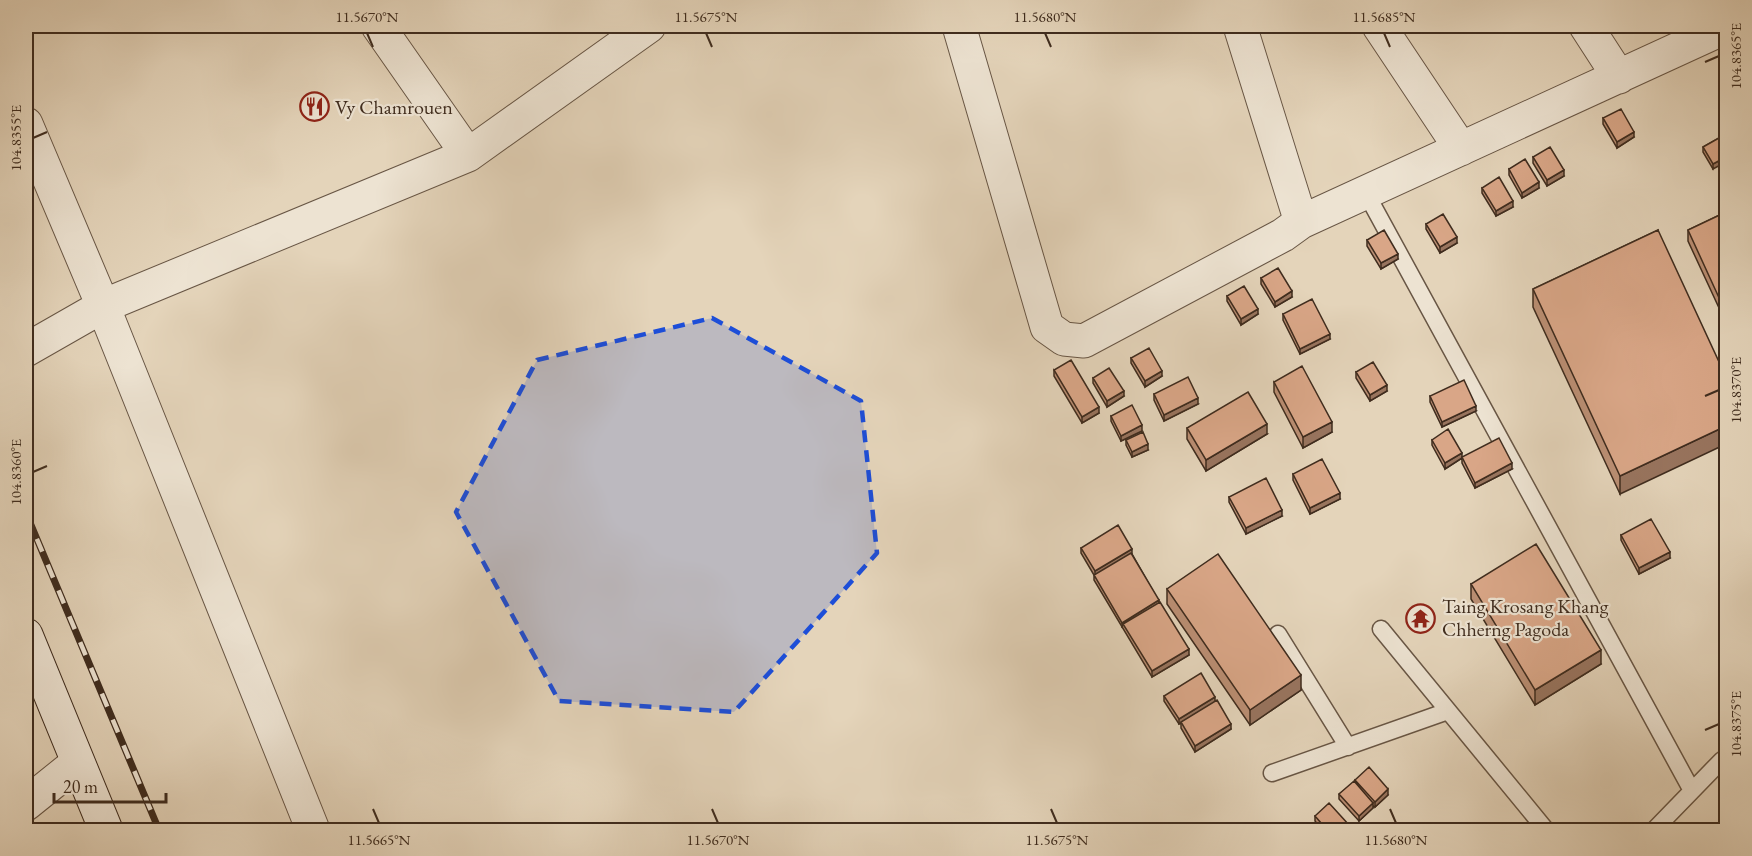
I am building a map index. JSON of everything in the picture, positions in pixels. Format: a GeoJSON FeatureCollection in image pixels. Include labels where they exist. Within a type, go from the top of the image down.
{"type":"FeatureCollection","features":[{"type":"Feature","properties":{"kind":"street"},"geometry":{"type":"LineString","coordinates":[[378,26],[468,155]]}},
{"type":"Feature","properties":{"kind":"street"},"geometry":{"type":"LineString","coordinates":[[26,350],[103,306],[468,155],[649,26]]}},
{"type":"Feature","properties":{"kind":"street"},"geometry":{"type":"LineString","coordinates":[[960,26],[1047,327],[1064,339],[1084,341],[1283,235],[1301,222],[1726,27]]}},
{"type":"Feature","properties":{"kind":"street"},"geometry":{"type":"LineString","coordinates":[[1240,26],[1301,222]]}},
{"type":"Feature","properties":{"kind":"street"},"geometry":{"type":"LineString","coordinates":[[1379,26],[1461,149]]}},
{"type":"Feature","properties":{"kind":"street"},"geometry":{"type":"LineString","coordinates":[[1586,26],[1619,76]]}},
{"type":"Feature","properties":{"kind":"street"},"geometry":{"type":"LineString","coordinates":[[26,124],[103,306],[313,831]]}},
{"type":"Feature","properties":{"kind":"street"},"geometry":{"type":"LineString","coordinates":[[26,635],[105,831]]}},
{"type":"Feature","properties":{"kind":"street"},"geometry":{"type":"LineString","coordinates":[[26,804],[77,763]]}},
{"type":"Feature","properties":{"kind":"lane"},"geometry":{"type":"LineString","coordinates":[[1366,193],[1691,789]]}},
{"type":"Feature","properties":{"kind":"lane"},"geometry":{"type":"LineString","coordinates":[[1381,629],[1546,831]]}},
{"type":"Feature","properties":{"kind":"lane"},"geometry":{"type":"LineString","coordinates":[[1278,634],[1348,747]]}},
{"type":"Feature","properties":{"kind":"lane"},"geometry":{"type":"LineString","coordinates":[[1272,773],[1448,711]]}},
{"type":"Feature","properties":{"kind":"lane"},"geometry":{"type":"LineString","coordinates":[[1654,831],[1691,789],[1722,760],[1726,760]]}},
{"type":"Feature","properties":{"kind":"highlighted area"},"geometry":{"type":"Polygon","coordinates":[[[712,318],[861,401],[877,553],[734,712],[559,701],[456,512],[537,360],[712,318]]]}},
{"type":"Feature","properties":{"kind":"building"},"geometry":{"type":"Polygon","coordinates":[[[1621,109],[1634,132],[1617,142],[1603,118],[1621,109]]]}},
{"type":"Feature","properties":{"kind":"building"},"geometry":{"type":"Polygon","coordinates":[[[1726,134],[1726,157],[1713,164],[1703,147],[1726,134]]]}},
{"type":"Feature","properties":{"kind":"building"},"geometry":{"type":"Polygon","coordinates":[[[1550,147],[1564,170],[1547,180],[1533,157],[1550,147]]]}},
{"type":"Feature","properties":{"kind":"building"},"geometry":{"type":"Polygon","coordinates":[[[1525,159],[1539,182],[1522,193],[1509,169],[1525,159]]]}},
{"type":"Feature","properties":{"kind":"building"},"geometry":{"type":"Polygon","coordinates":[[[1499,177],[1513,201],[1496,211],[1482,188],[1499,177]]]}},
{"type":"Feature","properties":{"kind":"building"},"geometry":{"type":"Polygon","coordinates":[[[1726,212],[1726,313],[1688,230],[1726,212]]]}},
{"type":"Feature","properties":{"kind":"building"},"geometry":{"type":"Polygon","coordinates":[[[1443,214],[1457,237],[1440,247],[1426,224],[1443,214]]]}},
{"type":"Feature","properties":{"kind":"building"},"geometry":{"type":"Polygon","coordinates":[[[1384,230],[1398,254],[1381,263],[1367,240],[1384,230]]]}},
{"type":"Feature","properties":{"kind":"building"},"geometry":{"type":"Polygon","coordinates":[[[1658,230],[1726,377],[1726,426],[1620,476],[1533,289],[1658,230]]]}},
{"type":"Feature","properties":{"kind":"building"},"geometry":{"type":"Polygon","coordinates":[[[1278,268],[1292,291],[1275,302],[1261,278],[1278,268]]]}},
{"type":"Feature","properties":{"kind":"building"},"geometry":{"type":"Polygon","coordinates":[[[1244,286],[1258,309],[1241,319],[1227,296],[1244,286]]]}},
{"type":"Feature","properties":{"kind":"building"},"geometry":{"type":"Polygon","coordinates":[[[1312,299],[1330,334],[1300,349],[1283,314],[1312,299]]]}},
{"type":"Feature","properties":{"kind":"building"},"geometry":{"type":"Polygon","coordinates":[[[1149,348],[1162,371],[1145,381],[1131,358],[1149,348]]]}},
{"type":"Feature","properties":{"kind":"building"},"geometry":{"type":"Polygon","coordinates":[[[1071,360],[1099,407],[1082,417],[1054,370],[1071,360]]]}},
{"type":"Feature","properties":{"kind":"building"},"geometry":{"type":"Polygon","coordinates":[[[1373,362],[1387,385],[1370,395],[1356,372],[1373,362]]]}},
{"type":"Feature","properties":{"kind":"building"},"geometry":{"type":"Polygon","coordinates":[[[1302,366],[1332,422],[1303,437],[1274,382],[1302,366]]]}},
{"type":"Feature","properties":{"kind":"building"},"geometry":{"type":"Polygon","coordinates":[[[1109,368],[1124,391],[1107,401],[1093,378],[1109,368]]]}},
{"type":"Feature","properties":{"kind":"building"},"geometry":{"type":"Polygon","coordinates":[[[1188,377],[1198,398],[1164,415],[1154,394],[1188,377]]]}},
{"type":"Feature","properties":{"kind":"building"},"geometry":{"type":"Polygon","coordinates":[[[1464,380],[1476,406],[1442,422],[1430,396],[1464,380]]]}},
{"type":"Feature","properties":{"kind":"building"},"geometry":{"type":"Polygon","coordinates":[[[1248,392],[1267,424],[1206,460],[1187,428],[1248,392]]]}},
{"type":"Feature","properties":{"kind":"building"},"geometry":{"type":"Polygon","coordinates":[[[1132,405],[1142,425],[1121,436],[1111,416],[1132,405]]]}},
{"type":"Feature","properties":{"kind":"building"},"geometry":{"type":"Polygon","coordinates":[[[1448,429],[1462,453],[1445,463],[1432,440],[1448,429]]]}},
{"type":"Feature","properties":{"kind":"building"},"geometry":{"type":"Polygon","coordinates":[[[1143,432],[1148,444],[1132,452],[1126,440],[1143,432]]]}},
{"type":"Feature","properties":{"kind":"building"},"geometry":{"type":"Polygon","coordinates":[[[1499,438],[1512,463],[1475,483],[1462,457],[1499,438]]]}},
{"type":"Feature","properties":{"kind":"building"},"geometry":{"type":"Polygon","coordinates":[[[1322,459],[1340,493],[1310,508],[1293,474],[1322,459]]]}},
{"type":"Feature","properties":{"kind":"building"},"geometry":{"type":"Polygon","coordinates":[[[1266,478],[1282,510],[1246,528],[1229,497],[1266,478]]]}},
{"type":"Feature","properties":{"kind":"building"},"geometry":{"type":"Polygon","coordinates":[[[1651,519],[1670,552],[1639,568],[1621,535],[1651,519]]]}},
{"type":"Feature","properties":{"kind":"building"},"geometry":{"type":"Polygon","coordinates":[[[1118,525],[1132,549],[1095,571],[1081,548],[1118,525]]]}},
{"type":"Feature","properties":{"kind":"building"},"geometry":{"type":"Polygon","coordinates":[[[1536,544],[1601,650],[1535,690],[1471,584],[1536,544]]]}},
{"type":"Feature","properties":{"kind":"building"},"geometry":{"type":"Polygon","coordinates":[[[1131,553],[1159,600],[1122,623],[1094,575],[1131,553]]]}},
{"type":"Feature","properties":{"kind":"building"},"geometry":{"type":"Polygon","coordinates":[[[1218,554],[1301,675],[1250,710],[1167,589],[1218,554]]]}},
{"type":"Feature","properties":{"kind":"building"},"geometry":{"type":"Polygon","coordinates":[[[1160,602],[1189,649],[1152,671],[1123,624],[1160,602]]]}},
{"type":"Feature","properties":{"kind":"building"},"geometry":{"type":"Polygon","coordinates":[[[1201,673],[1215,697],[1179,719],[1164,696],[1201,673]]]}},
{"type":"Feature","properties":{"kind":"building"},"geometry":{"type":"Polygon","coordinates":[[[1217,700],[1231,724],[1195,746],[1181,722],[1217,700]]]}},
{"type":"Feature","properties":{"kind":"building"},"geometry":{"type":"Polygon","coordinates":[[[1369,767],[1388,789],[1375,802],[1355,780],[1369,767]]]}},
{"type":"Feature","properties":{"kind":"building"},"geometry":{"type":"Polygon","coordinates":[[[1354,781],[1373,803],[1359,816],[1339,794],[1354,781]]]}},
{"type":"Feature","properties":{"kind":"building"},"geometry":{"type":"Polygon","coordinates":[[[1329,803],[1349,825],[1342,831],[1328,831],[1315,816],[1329,803]]]}},
{"type":"Feature","properties":{"kind":"railway"},"geometry":{"type":"LineString","coordinates":[[26,513],[159,830]]}},
{"type":"Feature","properties":{"kind":"place","name":"Vy Chamrouen"},"geometry":{"type":"Point","coordinates":[314,107]}},
{"type":"Feature","properties":{"kind":"place","name":"Taing Krosang Khang Chherng Pagoda"},"geometry":{"type":"Point","coordinates":[1421,618]}}]}
